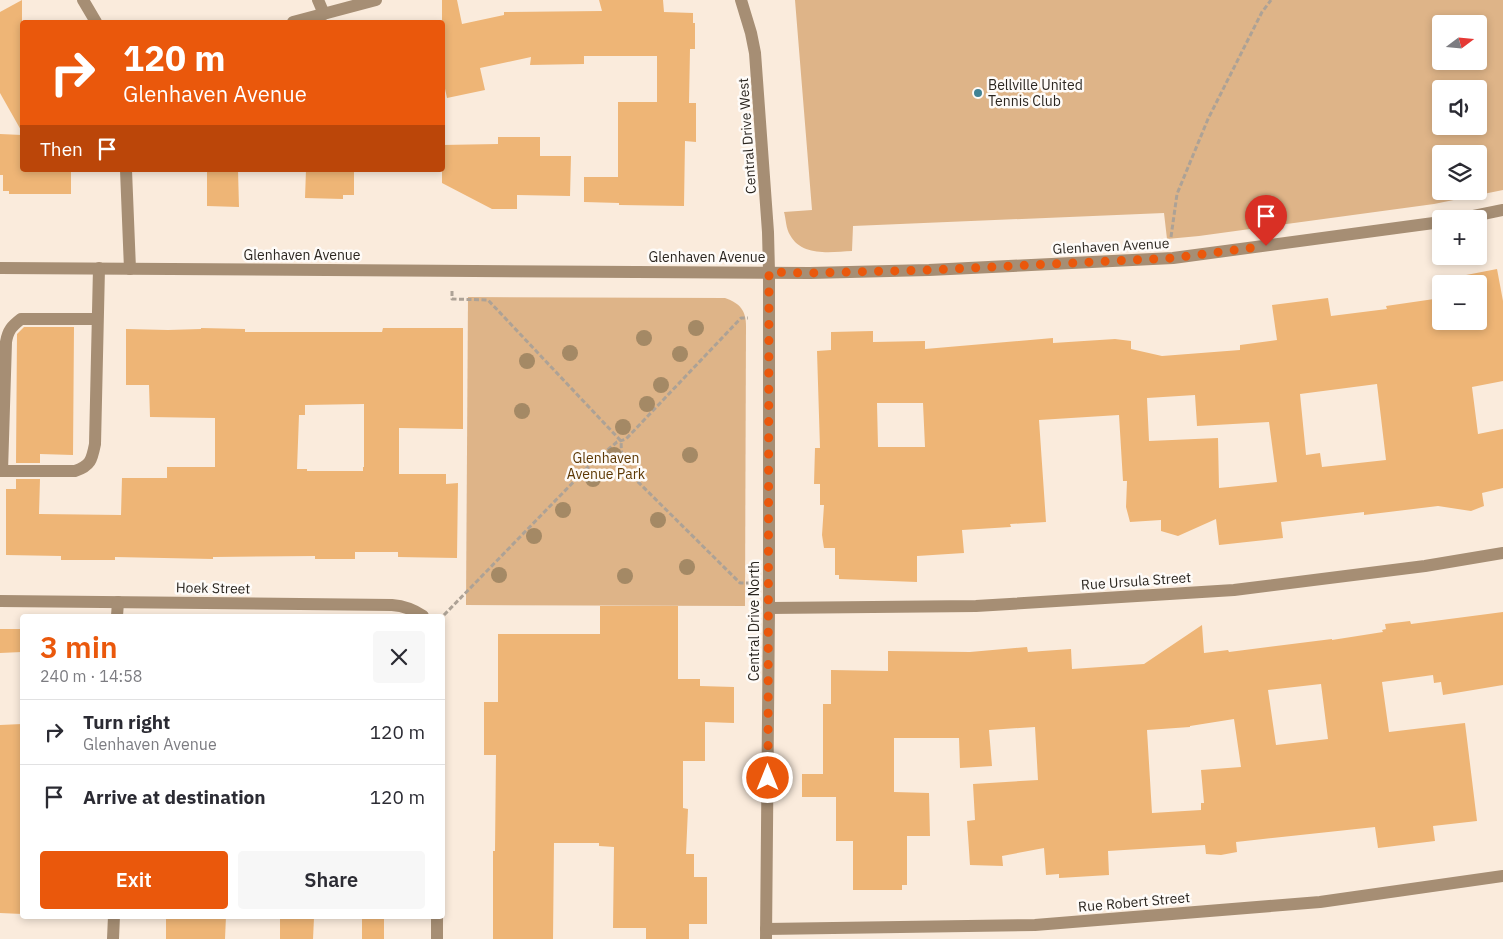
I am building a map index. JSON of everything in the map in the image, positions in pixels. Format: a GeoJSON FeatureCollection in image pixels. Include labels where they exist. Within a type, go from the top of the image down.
{"type":"FeatureCollection","features":[{"type":"Feature","properties":{"kind":"street"},"geometry":{"type":"LineString","coordinates":[[83,0],[95,20]]}},
{"type":"Feature","properties":{"kind":"street"},"geometry":{"type":"LineString","coordinates":[[318,0],[324,14]]}},
{"type":"Feature","properties":{"kind":"street"},"geometry":{"type":"LineString","coordinates":[[301,20],[376,0]]}},
{"type":"Feature","properties":{"kind":"street","name":"Central Drive West"},"geometry":{"type":"LineString","coordinates":[[742,0],[751,33],[757,73],[769,272]]}},
{"type":"Feature","properties":{"kind":"street"},"geometry":{"type":"LineString","coordinates":[[126,172],[130,269]]}},
{"type":"Feature","properties":{"kind":"street"},"geometry":{"type":"LineString","coordinates":[[1487,213],[1503,210]]}},
{"type":"Feature","properties":{"kind":"street","name":"Glenhaven Avenue"},"geometry":{"type":"LineString","coordinates":[[0,268],[810,273],[930,270],[1173,258],[1432,223]]}},
{"type":"Feature","properties":{"kind":"street"},"geometry":{"type":"LineString","coordinates":[[97,319],[21,319],[12,325],[7,332],[1,471],[75,471],[84,468],[92,459],[95,444],[97,319],[100,268]]}},
{"type":"Feature","properties":{"kind":"street","name":"Central Drive North"},"geometry":{"type":"LineString","coordinates":[[766,934],[769,608],[769,272]]}},
{"type":"Feature","properties":{"kind":"street","name":"Rue Ursula Street"},"geometry":{"type":"LineString","coordinates":[[769,608],[976,606],[1234,590],[1425,566],[1503,554]]}},
{"type":"Feature","properties":{"kind":"street","name":"Hoek Street"},"geometry":{"type":"LineString","coordinates":[[0,602],[392,605],[404,606],[420,614]]}},
{"type":"Feature","properties":{"kind":"street"},"geometry":{"type":"LineString","coordinates":[[117,614],[118,602]]}},
{"type":"Feature","properties":{"kind":"street","name":"Rue Robert Street"},"geometry":{"type":"LineString","coordinates":[[766,934],[1035,925],[1320,902],[1503,876]]}},
{"type":"Feature","properties":{"kind":"street"},"geometry":{"type":"LineString","coordinates":[[113,939],[114,919]]}},
{"type":"Feature","properties":{"kind":"street"},"geometry":{"type":"LineString","coordinates":[[437,919],[437,939]]}},
{"type":"Feature","properties":{"kind":"path"},"geometry":{"type":"LineString","coordinates":[[1173,258],[1172,236],[1177,194],[1208,119],[1262,12],[1271,0]]}},
{"type":"Feature","properties":{"kind":"path"},"geometry":{"type":"LineString","coordinates":[[452,271],[452,299],[488,300],[621,441],[622,466],[740,583],[768,584]]}},
{"type":"Feature","properties":{"kind":"path"},"geometry":{"type":"LineString","coordinates":[[444,614],[592,463],[616,442],[626,439],[741,318],[769,318]]}},
{"type":"Feature","properties":{"kind":"green space"},"geometry":{"type":"Polygon","coordinates":[[[795,0],[1503,0],[1503,190],[1487,193],[1487,145],[1432,145],[1432,200],[1454,200],[1199,236],[1167,239],[1164,213],[853,226],[852,251],[818,252],[802,247],[795,242],[787,227],[784,212],[812,210],[795,0]]]}},
{"type":"Feature","properties":{"kind":"green space","name":"Glenhaven Avenue Park"},"geometry":{"type":"Polygon","coordinates":[[[468,297],[725,298],[735,302],[741,308],[745,316],[746,326],[745,606],[466,605],[468,297]]]}},
{"type":"Feature","properties":{"kind":"building"},"geometry":{"type":"Polygon","coordinates":[[[22,0],[22,20],[20,20],[20,128],[0,93],[0,12],[22,0]]]}},
{"type":"Feature","properties":{"kind":"building"},"geometry":{"type":"Polygon","coordinates":[[[442,0],[457,0],[462,24],[504,15],[504,12],[602,11],[599,0],[663,0],[664,12],[693,13],[695,49],[690,49],[689,103],[696,103],[696,142],[685,141],[684,206],[619,205],[619,203],[584,202],[584,177],[618,177],[618,102],[657,102],[657,56],[584,56],[584,64],[530,65],[531,57],[480,68],[485,90],[447,98],[445,89],[445,20],[442,20],[442,0]]]}},
{"type":"Feature","properties":{"kind":"building"},"geometry":{"type":"Polygon","coordinates":[[[0,134],[20,135],[20,172],[71,172],[71,194],[9,194],[9,191],[3,191],[3,175],[0,175],[0,134]]]}},
{"type":"Feature","properties":{"kind":"building"},"geometry":{"type":"Polygon","coordinates":[[[498,137],[540,137],[540,156],[571,156],[570,196],[517,195],[517,209],[492,209],[442,183],[442,172],[445,172],[445,145],[498,144],[498,137]]]}},
{"type":"Feature","properties":{"kind":"building"},"geometry":{"type":"Polygon","coordinates":[[[207,172],[238,172],[239,207],[207,206],[207,172]]]}},
{"type":"Feature","properties":{"kind":"building"},"geometry":{"type":"Polygon","coordinates":[[[306,172],[354,172],[354,195],[343,195],[343,199],[305,198],[306,172]]]}},
{"type":"Feature","properties":{"kind":"building"},"geometry":{"type":"Polygon","coordinates":[[[1497,269],[1503,301],[1503,381],[1472,387],[1478,434],[1503,429],[1503,488],[1482,493],[1484,506],[1471,511],[1438,506],[1364,515],[1364,512],[1281,522],[1283,538],[1219,545],[1216,519],[1178,536],[1161,531],[1161,520],[1130,522],[1126,507],[1127,481],[1123,481],[1119,415],[1039,420],[1046,522],[1010,524],[1011,527],[962,530],[964,553],[917,556],[917,582],[839,579],[839,575],[835,575],[835,548],[824,548],[822,535],[824,505],[820,505],[820,484],[814,484],[815,448],[820,448],[817,351],[831,350],[831,332],[873,331],[873,342],[925,341],[925,349],[1053,338],[1053,343],[1115,339],[1131,341],[1131,349],[1162,356],[1240,350],[1240,345],[1277,340],[1272,305],[1328,298],[1331,316],[1387,309],[1386,306],[1432,299],[1432,330],[1487,330],[1487,275],[1466,275],[1497,269]],[[1377,384],[1300,394],[1306,455],[1320,453],[1322,467],[1386,460],[1377,384]],[[1195,395],[1147,398],[1149,441],[1218,438],[1219,488],[1277,482],[1269,422],[1197,426],[1195,395]],[[877,403],[878,447],[925,447],[923,403],[877,403]]]}},
{"type":"Feature","properties":{"kind":"building"},"geometry":{"type":"Polygon","coordinates":[[[24,327],[74,327],[73,455],[40,454],[40,463],[16,463],[17,334],[24,327]]]}},
{"type":"Feature","properties":{"kind":"building"},"geometry":{"type":"Polygon","coordinates":[[[383,328],[463,328],[463,429],[399,428],[399,474],[446,474],[446,484],[458,483],[457,558],[398,557],[398,552],[355,552],[355,559],[315,559],[315,556],[213,557],[213,559],[115,557],[115,560],[61,560],[61,556],[6,555],[6,489],[16,489],[16,479],[40,479],[39,514],[121,515],[122,478],[167,478],[167,467],[215,467],[215,418],[150,417],[149,385],[126,385],[126,329],[245,329],[245,332],[382,332],[383,328]],[[364,404],[305,405],[305,415],[299,415],[297,469],[307,469],[307,471],[363,471],[364,404]]]}},
{"type":"Feature","properties":{"kind":"building"},"geometry":{"type":"Polygon","coordinates":[[[600,606],[678,606],[678,679],[700,679],[700,686],[734,687],[734,723],[705,722],[705,761],[683,761],[683,808],[688,809],[686,854],[694,854],[694,877],[707,877],[707,924],[689,924],[689,939],[646,939],[646,928],[613,928],[614,847],[599,846],[599,843],[554,843],[553,939],[493,939],[496,755],[484,755],[484,702],[498,702],[498,634],[600,634],[600,606]]]}},
{"type":"Feature","properties":{"kind":"building"},"geometry":{"type":"Polygon","coordinates":[[[1503,612],[1503,685],[1443,695],[1441,682],[1434,683],[1433,675],[1382,682],[1389,732],[1465,723],[1477,821],[1433,826],[1435,841],[1378,848],[1375,827],[1236,842],[1237,852],[1221,855],[1206,854],[1205,845],[1108,851],[1109,875],[1059,878],[1059,874],[1046,875],[1044,848],[1002,856],[1003,866],[970,865],[967,821],[975,820],[973,784],[1038,780],[1035,727],[989,730],[992,766],[960,768],[959,738],[894,738],[894,792],[929,793],[930,836],[907,836],[907,885],[902,885],[902,890],[853,890],[853,841],[836,841],[836,797],[802,797],[802,774],[823,774],[823,704],[831,704],[831,670],[888,671],[888,651],[970,652],[1027,647],[1028,652],[1071,649],[1072,669],[1144,664],[1202,625],[1204,653],[1228,650],[1229,652],[1332,640],[1383,632],[1382,630],[1386,629],[1385,624],[1410,621],[1411,624],[1503,612]],[[1321,684],[1268,690],[1276,745],[1328,739],[1321,684]],[[1234,719],[1190,727],[1147,730],[1152,813],[1201,810],[1201,803],[1204,803],[1201,770],[1241,767],[1234,719]]]}},
{"type":"Feature","properties":{"kind":"building"},"geometry":{"type":"Polygon","coordinates":[[[0,629],[20,629],[20,652],[0,653],[0,629]]]}},
{"type":"Feature","properties":{"kind":"building"},"geometry":{"type":"Polygon","coordinates":[[[20,724],[20,914],[0,913],[0,725],[20,724]]]}},
{"type":"Feature","properties":{"kind":"building"},"geometry":{"type":"Polygon","coordinates":[[[166,919],[226,919],[225,939],[166,939],[166,919]]]}},
{"type":"Feature","properties":{"kind":"building"},"geometry":{"type":"Polygon","coordinates":[[[280,919],[314,919],[313,939],[280,939],[280,919]]]}},
{"type":"Feature","properties":{"kind":"building"},"geometry":{"type":"Polygon","coordinates":[[[362,919],[384,919],[384,939],[362,939],[362,919]]]}},
{"type":"Feature","properties":{"kind":"place","name":"Bellville United Tennis Club"},"geometry":{"type":"Point","coordinates":[978,93]}},
{"type":"Feature","properties":{"kind":"route"},"geometry":{"type":"LineString","coordinates":[[768,778],[769,272],[810,273],[930,270],[1173,258],[1266,246]]}}]}
